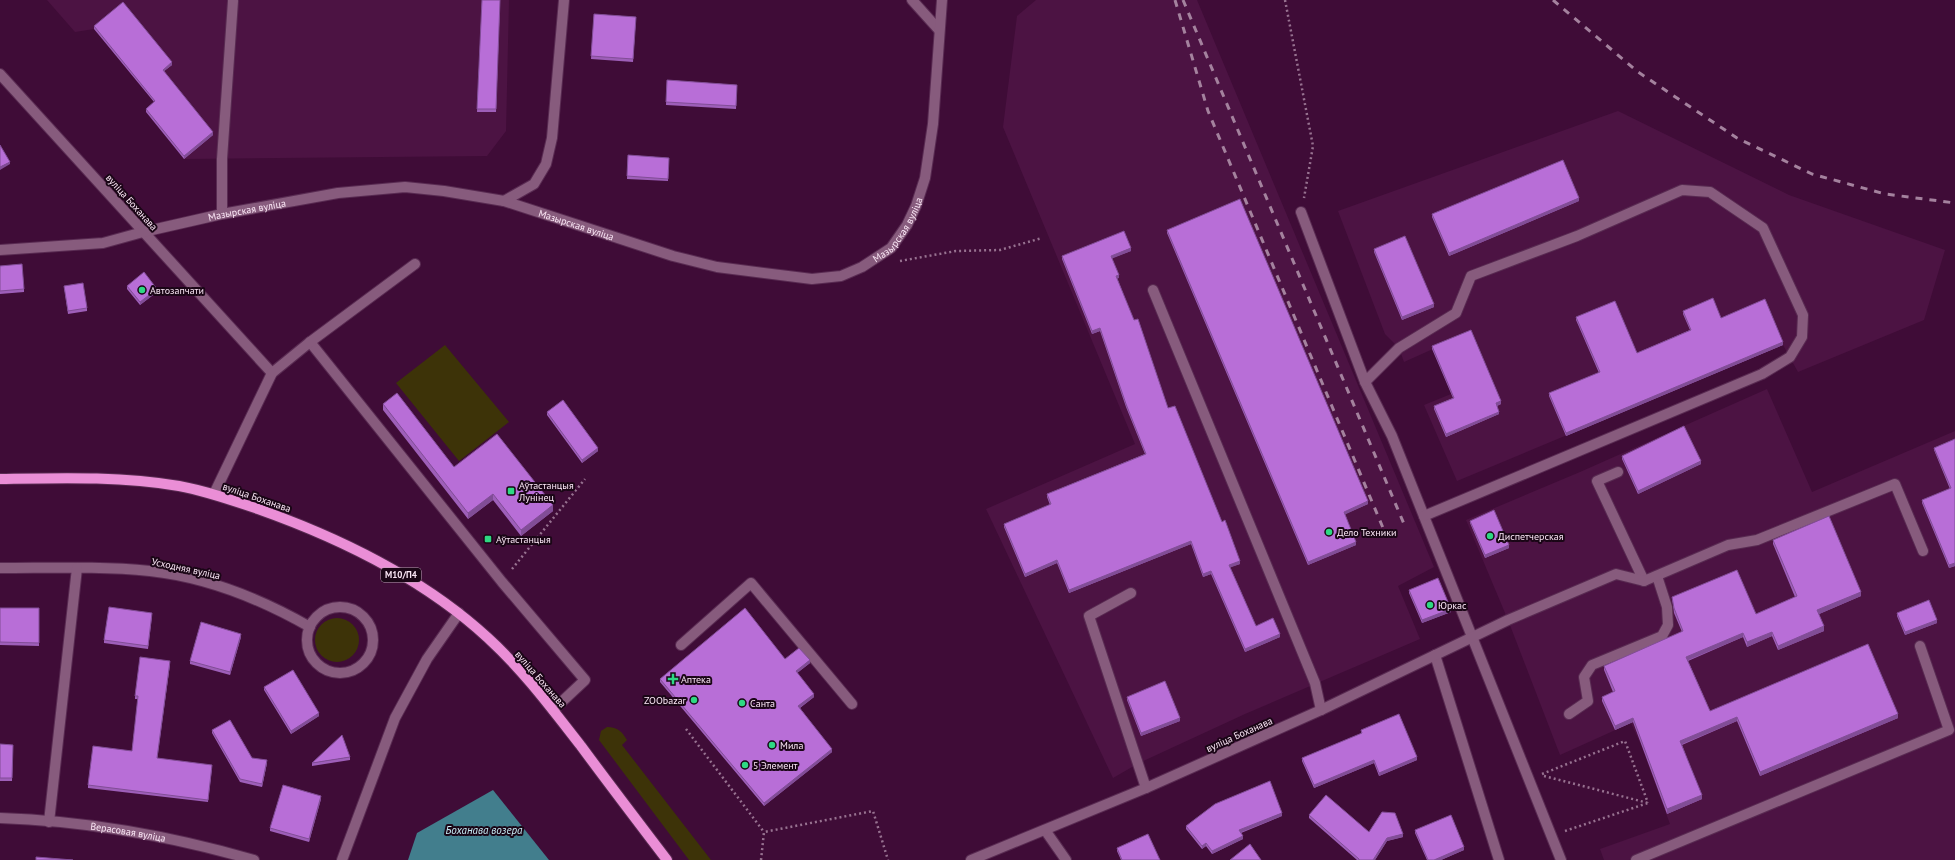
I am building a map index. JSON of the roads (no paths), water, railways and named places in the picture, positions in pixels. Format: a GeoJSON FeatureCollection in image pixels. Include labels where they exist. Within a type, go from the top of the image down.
{"type":"FeatureCollection","features":[{"type":"Feature","properties":{"kind":"main road","name":"М10/П4"},"geometry":{"type":"LineString","coordinates":[[0,479],[114,479],[179,486],[214,494]]}},
{"type":"Feature","properties":{"kind":"main road","name":"вуліца Боханава"},"geometry":{"type":"LineString","coordinates":[[214,494],[298,524],[349,547],[398,573],[459,613],[498,649],[553,710],[667,860]]}},
{"type":"Feature","properties":{"kind":"street"},"geometry":{"type":"LineString","coordinates":[[504,200],[534,184],[546,164],[552,138],[564,0]]}},
{"type":"Feature","properties":{"kind":"street"},"geometry":{"type":"LineString","coordinates":[[912,0],[939,30]]}},
{"type":"Feature","properties":{"kind":"street","name":"Мазырская вуліца"},"geometry":{"type":"LineString","coordinates":[[0,250],[103,243],[143,232],[222,214],[338,193],[405,187],[504,200],[673,256],[717,267],[812,279],[841,276],[862,267],[890,248],[906,225],[916,206],[925,178],[933,124],[942,0]]}},
{"type":"Feature","properties":{"kind":"street"},"geometry":{"type":"LineString","coordinates":[[222,214],[222,159],[233,1]]}},
{"type":"Feature","properties":{"kind":"street","name":"вуліца Боханава"},"geometry":{"type":"LineString","coordinates":[[0,74],[272,373],[214,494]]}},
{"type":"Feature","properties":{"kind":"street"},"geometry":{"type":"LineString","coordinates":[[1365,382],[1399,348],[1456,312],[1470,276],[1577,236],[1682,190],[1710,192],[1763,228],[1803,315],[1802,337],[1790,357],[1762,374],[1424,516]]}},
{"type":"Feature","properties":{"kind":"street"},"geometry":{"type":"LineString","coordinates":[[1301,212],[1365,382],[1392,436],[1561,860]]}},
{"type":"Feature","properties":{"kind":"street"},"geometry":{"type":"LineString","coordinates":[[272,373],[310,342],[415,264]]}},
{"type":"Feature","properties":{"kind":"street"},"geometry":{"type":"LineString","coordinates":[[1153,290],[1315,683],[1321,710]]}},
{"type":"Feature","properties":{"kind":"street"},"geometry":{"type":"LineString","coordinates":[[310,342],[502,582],[585,680],[553,710]]}},
{"type":"Feature","properties":{"kind":"street"},"geometry":{"type":"LineString","coordinates":[[1618,472],[1597,481],[1644,581],[1728,545],[1758,540],[1895,484],[1923,551]]}},
{"type":"Feature","properties":{"kind":"street","name":"Усходняя вуліца"},"geometry":{"type":"LineString","coordinates":[[0,568],[77,568],[150,571],[198,581],[234,591],[275,607],[310,627]]}},
{"type":"Feature","properties":{"kind":"street"},"geometry":{"type":"LineString","coordinates":[[49,822],[77,568]]}},
{"type":"Feature","properties":{"kind":"street","name":"вуліца Боханава"},"geometry":{"type":"LineString","coordinates":[[972,860],[996,856],[1046,830],[1146,788],[1321,710],[1508,620],[1616,574],[1644,581]]}},
{"type":"Feature","properties":{"kind":"street"},"geometry":{"type":"LineString","coordinates":[[1569,714],[1588,701],[1584,677],[1592,664],[1662,636],[1668,625],[1667,607],[1657,576]]}},
{"type":"Feature","properties":{"kind":"street"},"geometry":{"type":"LineString","coordinates":[[681,645],[752,583],[852,704]]}},
{"type":"Feature","properties":{"kind":"street"},"geometry":{"type":"LineString","coordinates":[[1131,593],[1089,616],[1146,788]]}},
{"type":"Feature","properties":{"kind":"street"},"geometry":{"type":"LineString","coordinates":[[342,606],[349,608],[360,613],[368,622],[372,632],[372,649],[369,656],[361,665],[352,670],[341,673],[326,669],[315,661],[310,651],[307,638],[310,627],[314,619],[323,611],[342,606]]}},
{"type":"Feature","properties":{"kind":"street"},"geometry":{"type":"LineString","coordinates":[[342,860],[395,718],[427,659],[459,613]]}},
{"type":"Feature","properties":{"kind":"street"},"geometry":{"type":"LineString","coordinates":[[1640,859],[1952,732],[1920,646]]}},
{"type":"Feature","properties":{"kind":"street"},"geometry":{"type":"LineString","coordinates":[[1435,655],[1499,860]]}},
{"type":"Feature","properties":{"kind":"street","name":"Верасовая вуліца"},"geometry":{"type":"LineString","coordinates":[[0,818],[137,832],[223,851],[254,860]]}},
{"type":"Feature","properties":{"kind":"street"},"geometry":{"type":"LineString","coordinates":[[1046,830],[1066,860]]}},
{"type":"Feature","properties":{"kind":"water","name":"Боханава возера"},"geometry":{"type":"Polygon","coordinates":[[[493,790],[549,860],[408,860],[417,833],[493,790]]]}},
{"type":"Feature","properties":{"kind":"railway"},"geometry":{"type":"LineString","coordinates":[[1175,0],[1208,111],[1386,535]]}},
{"type":"Feature","properties":{"kind":"railway"},"geometry":{"type":"LineString","coordinates":[[1183,0],[1404,524]]}},
{"type":"Feature","properties":{"kind":"railway"},"geometry":{"type":"LineString","coordinates":[[1553,0],[1638,72],[1737,138],[1812,174],[1885,194],[1955,203]]}},
{"type":"Feature","properties":{"kind":"place","name":"Автозапчати"},"geometry":{"type":"Point","coordinates":[142,290]}},
{"type":"Feature","properties":{"kind":"place","name":"Аўтастанцыя Лунінец"},"geometry":{"type":"Point","coordinates":[511,491]}},
{"type":"Feature","properties":{"kind":"place","name":"Дело Техники"},"geometry":{"type":"Point","coordinates":[1329,532]}},
{"type":"Feature","properties":{"kind":"place","name":"Диспетчерская"},"geometry":{"type":"Point","coordinates":[1490,536]}},
{"type":"Feature","properties":{"kind":"place","name":"Аўтастанцыя"},"geometry":{"type":"Point","coordinates":[488,539]}},
{"type":"Feature","properties":{"kind":"place","name":"Юркас"},"geometry":{"type":"Point","coordinates":[1430,605]}},
{"type":"Feature","properties":{"kind":"place","name":"Аптека"},"geometry":{"type":"Point","coordinates":[673,679]}},
{"type":"Feature","properties":{"kind":"place","name":"ZOObazar"},"geometry":{"type":"Point","coordinates":[694,700]}},
{"type":"Feature","properties":{"kind":"place","name":"Санта"},"geometry":{"type":"Point","coordinates":[742,703]}},
{"type":"Feature","properties":{"kind":"place","name":"Мила"},"geometry":{"type":"Point","coordinates":[772,745]}},
{"type":"Feature","properties":{"kind":"place","name":"5 Элемент"},"geometry":{"type":"Point","coordinates":[745,765]}}]}
